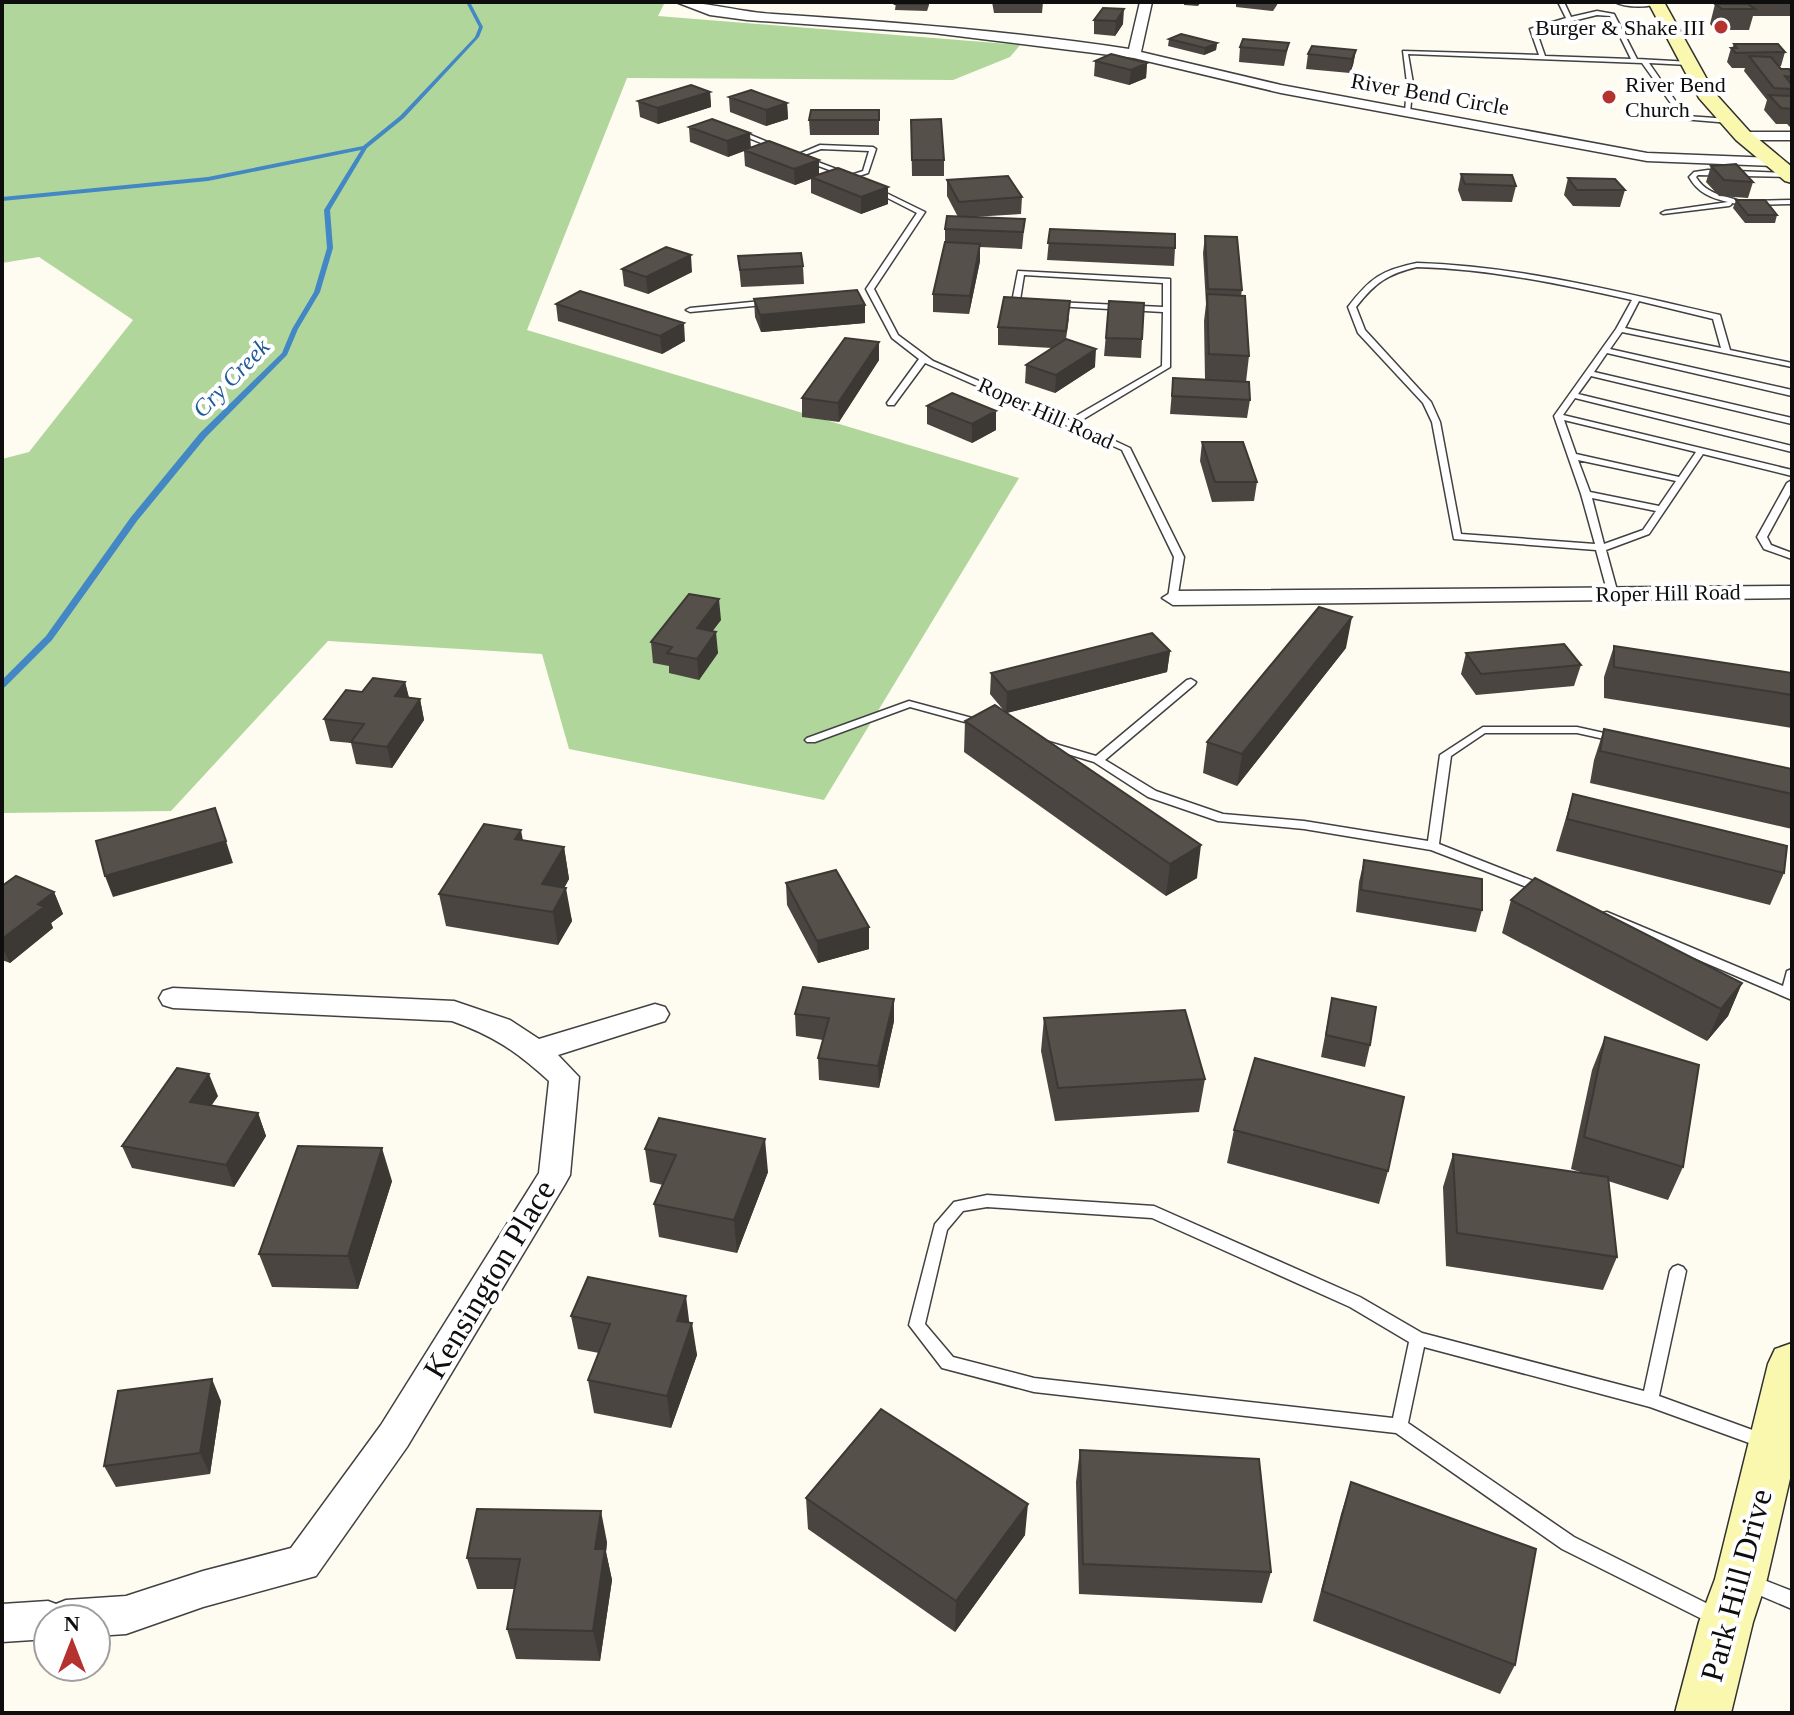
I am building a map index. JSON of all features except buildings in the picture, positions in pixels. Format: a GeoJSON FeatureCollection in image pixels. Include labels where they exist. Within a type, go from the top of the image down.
{"type":"FeatureCollection","features":[{"type":"Feature","properties":{"kind":"main road"},"geometry":{"type":"LineString","coordinates":[[1656,2],[1706,94],[1737,129],[1791,176]]}},
{"type":"Feature","properties":{"kind":"main road","name":"Park Hill Drive"},"geometry":{"type":"LineString","coordinates":[[1703,1713],[1792,1364]]}},
{"type":"Feature","properties":{"kind":"street","name":"River Bend Circle"},"geometry":{"type":"LineString","coordinates":[[682,2],[710,11],[747,16],[933,29],[1134,54],[1281,89],[1647,157],[1774,162]]}},
{"type":"Feature","properties":{"kind":"street"},"geometry":{"type":"LineString","coordinates":[[1134,54],[1146,2]]}},
{"type":"Feature","properties":{"kind":"street"},"geometry":{"type":"LineString","coordinates":[[1621,2],[1656,2]]}},
{"type":"Feature","properties":{"kind":"street"},"geometry":{"type":"LineString","coordinates":[[1737,129],[1792,136]]}},
{"type":"Feature","properties":{"kind":"street","name":"Roper Hill Road"},"geometry":{"type":"LineString","coordinates":[[1173,598],[1792,592]]}},
{"type":"Feature","properties":{"kind":"street","name":"Kensington Place"},"geometry":{"type":"LineString","coordinates":[[112,1616],[126,1615],[203,1589],[303,1563],[394,1436],[554,1175],[564,1077],[535,1051],[500,1027],[454,1011],[173,998]]}},
{"type":"Feature","properties":{"kind":"street"},"geometry":{"type":"LineString","coordinates":[[535,1051],[655,1014]]}},
{"type":"Feature","properties":{"kind":"street"},"geometry":{"type":"LineString","coordinates":[[2,1623],[32,1621]]}},
{"type":"Feature","properties":{"kind":"lane"},"geometry":{"type":"LineString","coordinates":[[1561,2],[1569,19]]}},
{"type":"Feature","properties":{"kind":"lane"},"geometry":{"type":"LineString","coordinates":[[1542,56],[1533,29],[1597,13],[1612,15],[1634,60]]}},
{"type":"Feature","properties":{"kind":"lane"},"geometry":{"type":"LineString","coordinates":[[1407,112],[1410,83],[1405,52],[1689,63]]}},
{"type":"Feature","properties":{"kind":"lane"},"geometry":{"type":"LineString","coordinates":[[1644,61],[1684,118],[1737,129]]}},
{"type":"Feature","properties":{"kind":"lane"},"geometry":{"type":"LineString","coordinates":[[722,125],[850,177],[921,212],[898,242],[870,289],[872,293],[857,295]]}},
{"type":"Feature","properties":{"kind":"lane"},"geometry":{"type":"LineString","coordinates":[[797,156],[820,147],[873,149],[866,172],[850,177]]}},
{"type":"Feature","properties":{"kind":"lane"},"geometry":{"type":"LineString","coordinates":[[1742,203],[1696,188],[1692,177],[1696,173],[1708,172],[1791,176]]}},
{"type":"Feature","properties":{"kind":"lane"},"geometry":{"type":"LineString","coordinates":[[1665,213],[1742,203],[1792,202]]}},
{"type":"Feature","properties":{"kind":"lane"},"geometry":{"type":"LineString","coordinates":[[1701,451],[1646,532],[1603,548],[1457,537],[1436,422],[1427,402],[1361,331],[1352,307],[1394,269],[1427,263],[1473,267],[1717,317],[1726,351]]}},
{"type":"Feature","properties":{"kind":"lane"},"geometry":{"type":"LineString","coordinates":[[1071,423],[1166,367],[1167,310],[1167,281],[1021,273],[1016,302],[1167,310]]}},
{"type":"Feature","properties":{"kind":"lane","name":"Roper Hill Road"},"geometry":{"type":"LineString","coordinates":[[872,293],[895,336],[924,358],[1126,448],[1179,557],[1173,598]]}},
{"type":"Feature","properties":{"kind":"lane"},"geometry":{"type":"LineString","coordinates":[[1558,416],[1620,329],[1636,299]]}},
{"type":"Feature","properties":{"kind":"lane"},"geometry":{"type":"LineString","coordinates":[[690,310],[781,301]]}},
{"type":"Feature","properties":{"kind":"lane"},"geometry":{"type":"LineString","coordinates":[[1620,329],[1792,365]]}},
{"type":"Feature","properties":{"kind":"lane"},"geometry":{"type":"LineString","coordinates":[[1605,350],[1792,393]]}},
{"type":"Feature","properties":{"kind":"lane"},"geometry":{"type":"LineString","coordinates":[[891,403],[924,358]]}},
{"type":"Feature","properties":{"kind":"lane"},"geometry":{"type":"LineString","coordinates":[[1589,373],[1792,421]]}},
{"type":"Feature","properties":{"kind":"lane"},"geometry":{"type":"LineString","coordinates":[[1573,395],[1792,449]]}},
{"type":"Feature","properties":{"kind":"lane"},"geometry":{"type":"LineString","coordinates":[[1558,416],[1603,548],[1613,594]]}},
{"type":"Feature","properties":{"kind":"lane"},"geometry":{"type":"LineString","coordinates":[[1558,416],[1792,473]]}},
{"type":"Feature","properties":{"kind":"lane"},"geometry":{"type":"LineString","coordinates":[[1573,456],[1682,480]]}},
{"type":"Feature","properties":{"kind":"lane"},"geometry":{"type":"LineString","coordinates":[[1792,483],[1762,537],[1767,547],[1792,556]]}},
{"type":"Feature","properties":{"kind":"lane"},"geometry":{"type":"LineString","coordinates":[[1586,494],[1661,509]]}},
{"type":"Feature","properties":{"kind":"lane"},"geometry":{"type":"LineString","coordinates":[[1098,760],[1191,682]]}},
{"type":"Feature","properties":{"kind":"lane"},"geometry":{"type":"LineString","coordinates":[[811,740],[909,704],[1000,730]]}},
{"type":"Feature","properties":{"kind":"lane"},"geometry":{"type":"LineString","coordinates":[[1433,846],[1446,755],[1483,730],[1577,730],[1639,743]]}},
{"type":"Feature","properties":{"kind":"lane"},"geometry":{"type":"LineString","coordinates":[[1028,738],[1098,760],[1152,794],[1222,818],[1304,825],[1433,846],[1556,894]]}},
{"type":"Feature","properties":{"kind":"lane"},"geometry":{"type":"LineString","coordinates":[[1599,912],[1790,993],[1792,974]]}},
{"type":"Feature","properties":{"kind":"lane"},"geometry":{"type":"LineString","coordinates":[[1772,1444],[1650,1400],[1418,1339],[1355,1302],[1154,1212],[987,1201],[959,1206],[940,1228],[917,1325],[948,1363],[1034,1385],[1399,1426],[1568,1543],[1733,1600],[1792,1600]]}},
{"type":"Feature","properties":{"kind":"lane"},"geometry":{"type":"LineString","coordinates":[[1650,1400],[1678,1271]]}},
{"type":"Feature","properties":{"kind":"lane"},"geometry":{"type":"LineString","coordinates":[[1399,1426],[1418,1339]]}},
{"type":"Feature","properties":{"kind":"green space"},"geometry":{"type":"Polygon","coordinates":[[[2,2],[665,2],[658,16],[1020,45],[1010,57],[953,80],[627,78],[527,330],[1019,478],[824,800],[569,749],[542,654],[328,641],[171,811],[2,813],[2,459],[29,452],[133,320],[39,257],[2,263],[2,2]]]}},
{"type":"Feature","properties":{"kind":"waterway","name":"Cry Creek"},"geometry":{"type":"LineString","coordinates":[[365,147],[402,117],[477,37],[481,27],[468,2]]}},
{"type":"Feature","properties":{"kind":"waterway"},"geometry":{"type":"LineString","coordinates":[[2,199],[208,179],[365,147]]}},
{"type":"Feature","properties":{"kind":"waterway","name":"Cry Creek"},"geometry":{"type":"LineString","coordinates":[[2,685],[49,638],[134,519],[203,435],[285,354],[295,329],[317,292],[330,248],[327,210],[365,147]]}},
{"type":"Feature","properties":{"kind":"place","name":"Burger & Shake III"},"geometry":{"type":"Point","coordinates":[1721,27]}},
{"type":"Feature","properties":{"kind":"place","name":"River Bend Church"},"geometry":{"type":"Point","coordinates":[1609,97]}}]}
